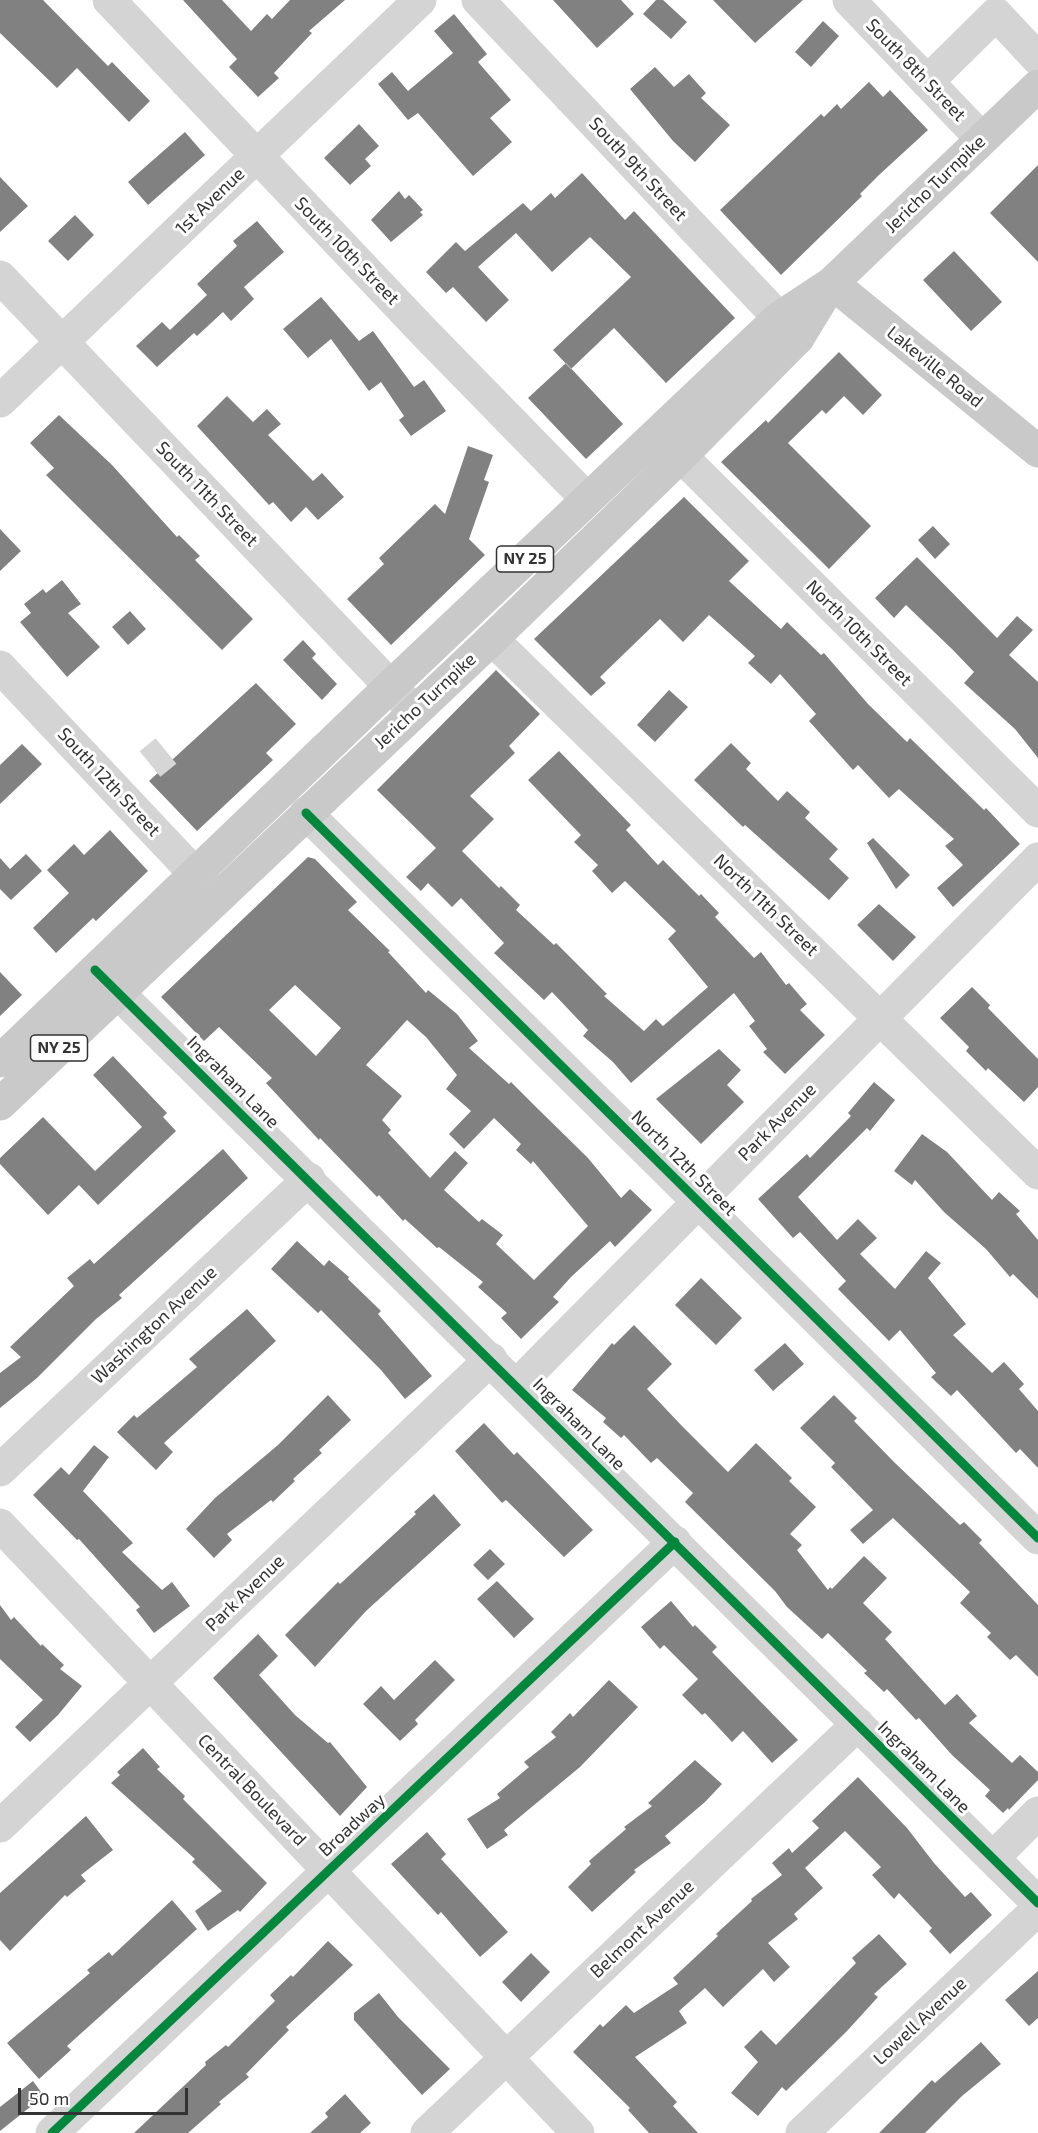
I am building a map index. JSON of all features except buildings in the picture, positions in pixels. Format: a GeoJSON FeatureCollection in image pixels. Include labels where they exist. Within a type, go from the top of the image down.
{"type":"FeatureCollection","features":[{"type":"Feature","properties":{"kind":"main road","name":"Jericho Turnpike"},"geometry":{"type":"LineString","coordinates":[[206,886],[306,813],[492,639],[681,456],[789,328],[832,283],[1038,86]]}},
{"type":"Feature","properties":{"kind":"main road","name":"Lakeville Road"},"geometry":{"type":"LineString","coordinates":[[832,283],[1038,452]]}},
{"type":"Feature","properties":{"kind":"main road","name":"Jericho Turnpike"},"geometry":{"type":"LineString","coordinates":[[0,1104],[106,981],[206,886],[340,736],[587,499],[789,328]]}},
{"type":"Feature","properties":{"kind":"main road"},"geometry":{"type":"LineString","coordinates":[[306,813],[300,797],[338,759],[340,736]]}},
{"type":"Feature","properties":{"kind":"main road","name":"Jericho Turnpike"},"geometry":{"type":"LineString","coordinates":[[0,1061],[106,981]]}},
{"type":"Feature","properties":{"kind":"street","name":"South 10th Street"},"geometry":{"type":"LineString","coordinates":[[109,0],[587,499]]}},
{"type":"Feature","properties":{"kind":"street","name":"1st Avenue"},"geometry":{"type":"LineString","coordinates":[[0,400],[420,0]]}},
{"type":"Feature","properties":{"kind":"street","name":"South 9th Street"},"geometry":{"type":"LineString","coordinates":[[478,0],[789,328]]}},
{"type":"Feature","properties":{"kind":"street","name":"South 8th Street"},"geometry":{"type":"LineString","coordinates":[[849,0],[982,140]]}},
{"type":"Feature","properties":{"kind":"street"},"geometry":{"type":"LineString","coordinates":[[927,82],[996,14],[1038,59]]}},
{"type":"Feature","properties":{"kind":"street","name":"South 11th Street"},"geometry":{"type":"LineString","coordinates":[[0,277],[414,711]]}},
{"type":"Feature","properties":{"kind":"street","name":"North 10th Street"},"geometry":{"type":"LineString","coordinates":[[681,456],[1038,811]]}},
{"type":"Feature","properties":{"kind":"street","name":"North 11th Street"},"geometry":{"type":"LineString","coordinates":[[492,639],[1038,1173]]}},
{"type":"Feature","properties":{"kind":"street","name":"South 12th Street"},"geometry":{"type":"LineString","coordinates":[[0,667],[206,886]]}},
{"type":"Feature","properties":{"kind":"street","name":"North 12th Street"},"geometry":{"type":"LineString","coordinates":[[306,813],[1038,1538]]}},
{"type":"Feature","properties":{"kind":"street","name":"Park Avenue"},"geometry":{"type":"LineString","coordinates":[[517,1385],[1038,859]]}},
{"type":"Feature","properties":{"kind":"street","name":"Ingraham Lane"},"geometry":{"type":"LineString","coordinates":[[106,981],[491,1359],[1038,1903]]}},
{"type":"Feature","properties":{"kind":"street","name":"Washington Avenue"},"geometry":{"type":"LineString","coordinates":[[0,1470],[309,1179]]}},
{"type":"Feature","properties":{"kind":"street","name":"Park Avenue"},"geometry":{"type":"LineString","coordinates":[[0,1826],[491,1359]]}},
{"type":"Feature","properties":{"kind":"street","name":"Central Boulevard"},"geometry":{"type":"LineString","coordinates":[[0,1525],[578,2133]]}},
{"type":"Feature","properties":{"kind":"street","name":"Broadway"},"geometry":{"type":"LineString","coordinates":[[52,2133],[675,1542]]}},
{"type":"Feature","properties":{"kind":"street","name":"Belmont Avenue"},"geometry":{"type":"LineString","coordinates":[[427,2133],[858,1725]]}},
{"type":"Feature","properties":{"kind":"street"},"geometry":{"type":"LineString","coordinates":[[993,1858],[1038,1813]]}},
{"type":"Feature","properties":{"kind":"street","name":"Lowell Avenue"},"geometry":{"type":"LineString","coordinates":[[802,2133],[1038,1909]]}},
{"type":"Feature","properties":{"kind":"tunnel"},"geometry":{"type":"LineString","coordinates":[[150,764],[166,751]]}},
{"type":"Feature","properties":{"kind":"cycle path"},"geometry":{"type":"LineString","coordinates":[[306,813],[1038,1538]]}},
{"type":"Feature","properties":{"kind":"cycle path"},"geometry":{"type":"LineString","coordinates":[[95,970],[1038,1903]]}},
{"type":"Feature","properties":{"kind":"cycle path"},"geometry":{"type":"LineString","coordinates":[[52,2133],[675,1542]]}}]}
